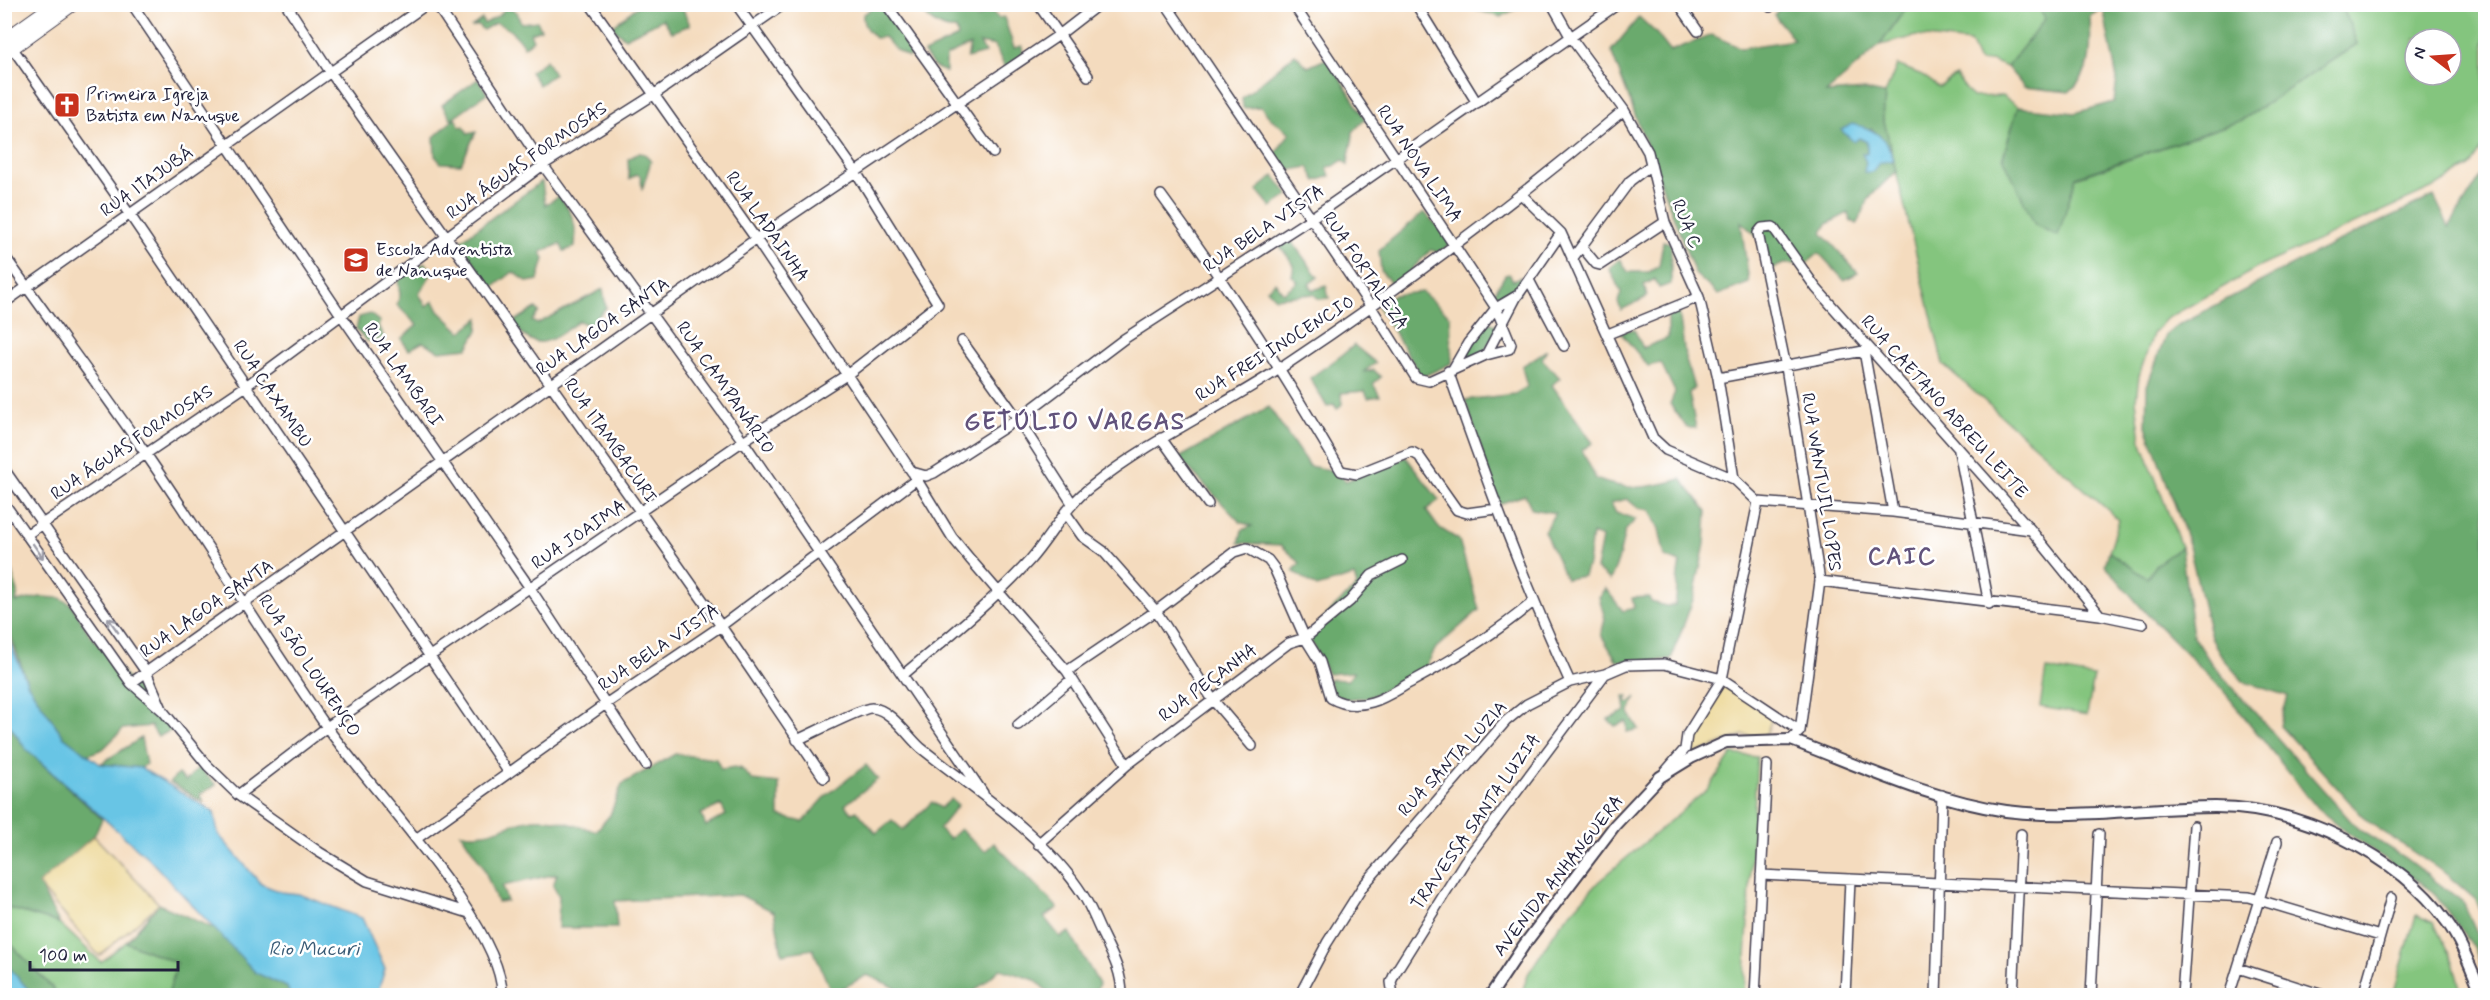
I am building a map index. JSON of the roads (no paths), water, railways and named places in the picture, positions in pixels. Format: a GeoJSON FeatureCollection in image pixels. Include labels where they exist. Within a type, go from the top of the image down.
{"type":"FeatureCollection","features":[{"type":"Feature","properties":{"kind":"main road"},"geometry":{"type":"LineString","coordinates":[[6,43],[56,4]]}},
{"type":"Feature","properties":{"kind":"main road"},"geometry":{"type":"LineString","coordinates":[[6,43],[72,4]]}},
{"type":"Feature","properties":{"kind":"street","name":"RUA LAMBARI"},"geometry":{"type":"LineString","coordinates":[[132,4],[341,315],[445,462],[646,765]]}},
{"type":"Feature","properties":{"kind":"street","name":"RUA ITAMBACURI"},"geometry":{"type":"LineString","coordinates":[[286,4],[332,73],[721,626],[824,778]]}},
{"type":"Feature","properties":{"kind":"street","name":"RUA ITAJUBÁ"},"geometry":{"type":"LineString","coordinates":[[4,303],[427,4]]}},
{"type":"Feature","properties":{"kind":"street","name":"RUA CAMPANÁRIO"},"geometry":{"type":"LineString","coordinates":[[436,4],[543,165],[652,312],[743,441],[983,793]]}},
{"type":"Feature","properties":{"kind":"street","name":"RUA LADAINHA"},"geometry":{"type":"LineString","coordinates":[[590,4],[655,94],[919,476],[952,537],[1069,675],[1127,765]]}},
{"type":"Feature","properties":{"kind":"street"},"geometry":{"type":"LineString","coordinates":[[736,4],[856,172]]}},
{"type":"Feature","properties":{"kind":"street","name":"RUA ÁGUAS FORMOSAS"},"geometry":{"type":"LineString","coordinates":[[26,535],[246,386],[543,165],[655,94],[784,4]]}},
{"type":"Feature","properties":{"kind":"street"},"geometry":{"type":"LineString","coordinates":[[886,4],[993,153]]}},
{"type":"Feature","properties":{"kind":"street"},"geometry":{"type":"LineString","coordinates":[[1038,4],[1088,76]]}},
{"type":"Feature","properties":{"kind":"street","name":"RUA LAGOA SANTA"},"geometry":{"type":"LineString","coordinates":[[131,683],[756,239],[1059,35],[1099,4]]}},
{"type":"Feature","properties":{"kind":"street","name":"RUA FORTALEZA"},"geometry":{"type":"LineString","coordinates":[[1166,4],[1371,307],[1416,378],[1429,381],[1486,355],[1509,349],[1511,346]]}},
{"type":"Feature","properties":{"kind":"street","name":"RUA NOVA LIMA"},"geometry":{"type":"LineString","coordinates":[[1293,4],[1496,308],[1511,346]]}},
{"type":"Feature","properties":{"kind":"street"},"geometry":{"type":"LineString","coordinates":[[1416,4],[1477,103]]}},
{"type":"Feature","properties":{"kind":"street","name":"RUA C"},"geometry":{"type":"LineString","coordinates":[[1552,4],[1571,38],[1644,142],[1665,222],[1699,297],[1718,378],[1734,479]]}},
{"type":"Feature","properties":{"kind":"street","name":"RUA BELA VISTA"},"geometry":{"type":"LineString","coordinates":[[416,839],[607,703],[721,626],[919,476],[943,468],[1018,419],[1124,339],[1310,219],[1618,4]]}},
{"type":"Feature","properties":{"kind":"street"},"geometry":{"type":"LineString","coordinates":[[1679,4],[1698,31]]}},
{"type":"Feature","properties":{"kind":"street","name":"RUA CAXAMBU"},"geometry":{"type":"LineString","coordinates":[[6,43],[130,215],[509,773]]}},
{"type":"Feature","properties":{"kind":"street","name":"RUA FREI INOCENCIO"},"geometry":{"type":"LineString","coordinates":[[903,675],[999,592],[1031,558],[1072,503],[1092,485],[1161,438],[1281,368],[1371,307],[1522,196],[1624,111]]}},
{"type":"Feature","properties":{"kind":"street"},"geometry":{"type":"LineString","coordinates":[[1572,259],[1630,181],[1651,165]]}},
{"type":"Feature","properties":{"kind":"street","name":"RUA JOAIMA"},"geometry":{"type":"LineString","coordinates":[[238,795],[327,728],[430,656],[743,441],[848,374],[938,304],[856,172]]}},
{"type":"Feature","properties":{"kind":"street"},"geometry":{"type":"LineString","coordinates":[[1161,195],[1222,277],[1281,368],[1341,471],[1357,474],[1412,452],[1419,456],[1457,510],[1467,513],[1496,509]]}},
{"type":"Feature","properties":{"kind":"street"},"geometry":{"type":"LineString","coordinates":[[1522,196],[1561,233],[1653,438],[1659,445],[1734,479],[1758,502],[1893,512],[2031,530]]}},
{"type":"Feature","properties":{"kind":"street"},"geometry":{"type":"LineString","coordinates":[[1581,247],[1596,264],[1600,265],[1665,222]]}},
{"type":"Feature","properties":{"kind":"street","name":"RUA CAETANO ABREU LEITE"},"geometry":{"type":"LineString","coordinates":[[1762,228],[1773,226],[1816,288],[1868,350],[2031,530],[2100,615]]}},
{"type":"Feature","properties":{"kind":"street","name":"RUA WANTUIL LOPES"},"geometry":{"type":"LineString","coordinates":[[1762,228],[1758,233],[1786,367],[1810,505],[1820,581],[1800,731]]}},
{"type":"Feature","properties":{"kind":"street"},"geometry":{"type":"LineString","coordinates":[[1486,355],[1518,295],[1561,233]]}},
{"type":"Feature","properties":{"kind":"street","name":"RUA SÃO LOURENÇO"},"geometry":{"type":"LineString","coordinates":[[4,255],[145,453],[246,602],[327,728],[416,839],[469,913],[496,963],[502,996]]}},
{"type":"Feature","properties":{"kind":"street"},"geometry":{"type":"LineString","coordinates":[[1529,280],[1564,346]]}},
{"type":"Feature","properties":{"kind":"street"},"geometry":{"type":"LineString","coordinates":[[1518,295],[1496,308],[1468,343],[1451,370],[1496,509],[1533,602],[1570,682]]}},
{"type":"Feature","properties":{"kind":"street"},"geometry":{"type":"LineString","coordinates":[[1608,334],[1699,297]]}},
{"type":"Feature","properties":{"kind":"street"},"geometry":{"type":"LineString","coordinates":[[962,341],[1018,419],[1072,503]]}},
{"type":"Feature","properties":{"kind":"street"},"geometry":{"type":"LineString","coordinates":[[1718,378],[1868,350],[1893,512]]}},
{"type":"Feature","properties":{"kind":"street"},"geometry":{"type":"LineString","coordinates":[[1161,438],[1208,504]]}},
{"type":"Feature","properties":{"kind":"street"},"geometry":{"type":"LineString","coordinates":[[1958,449],[1989,604]]}},
{"type":"Feature","properties":{"kind":"street"},"geometry":{"type":"LineString","coordinates":[[4,469],[146,672],[164,711]]}},
{"type":"Feature","properties":{"kind":"street"},"geometry":{"type":"LineString","coordinates":[[1660,777],[1685,749],[1687,735],[1722,679],[1758,502]]}},
{"type":"Feature","properties":{"kind":"street"},"geometry":{"type":"LineString","coordinates":[[4,503],[131,683],[164,711],[208,766],[238,795],[309,845],[368,881],[469,913]]}},
{"type":"Feature","properties":{"kind":"street"},"geometry":{"type":"LineString","coordinates":[[1065,512],[1082,536],[1103,551],[1156,612],[1214,700],[1252,746]]}},
{"type":"Feature","properties":{"kind":"street"},"geometry":{"type":"LineString","coordinates":[[1018,725],[1069,675],[1156,612],[1198,577],[1234,552],[1247,548],[1258,553],[1274,568],[1305,638],[1320,662],[1331,698],[1345,703],[1361,704],[1377,700],[1488,639],[1533,602]]}},
{"type":"Feature","properties":{"kind":"street","name":"RUA PEÇANHA"},"geometry":{"type":"LineString","coordinates":[[1038,844],[1127,765],[1289,643],[1305,638],[1350,601],[1372,575],[1402,560]]}},
{"type":"Feature","properties":{"kind":"street"},"geometry":{"type":"LineString","coordinates":[[1820,581],[1989,604],[2100,615],[2143,624]]}},
{"type":"Feature","properties":{"kind":"street","name":"RUA SANTA LUZIA"},"geometry":{"type":"LineString","coordinates":[[1299,996],[1351,902],[1384,859],[1506,722],[1527,704],[1570,682],[1605,674],[1626,665],[1664,664],[1722,679],[1800,731]]}},
{"type":"Feature","properties":{"kind":"street","name":"TRAVESSA SANTA LUZIA"},"geometry":{"type":"LineString","coordinates":[[1393,996],[1391,982],[1395,973],[1465,861],[1605,674]]}},
{"type":"Feature","properties":{"kind":"street","name":"RUA CAMPANÁRIO"},"geometry":{"type":"LineString","coordinates":[[797,740],[837,723],[862,708],[879,709],[886,714],[918,745],[983,793],[1056,860],[1083,895],[1118,966],[1122,996]]}},
{"type":"Feature","properties":{"kind":"street"},"geometry":{"type":"LineString","coordinates":[[1800,731],[1791,740],[1965,803],[2007,811],[2045,814],[2218,807],[2271,812],[2327,829],[2364,850],[2414,886],[2432,904],[2448,923],[2483,996]]}},
{"type":"Feature","properties":{"kind":"street","name":"AVENIDA ANHANGUERA"},"geometry":{"type":"LineString","coordinates":[[1490,996],[1524,945],[1615,825],[1660,777],[1691,758],[1726,742],[1791,740]]}},
{"type":"Feature","properties":{"kind":"street"},"geometry":{"type":"LineString","coordinates":[[1755,996],[1767,765]]}},
{"type":"Feature","properties":{"kind":"street"},"geometry":{"type":"LineString","coordinates":[[1936,996],[1942,795]]}},
{"type":"Feature","properties":{"kind":"street"},"geometry":{"type":"LineString","coordinates":[[2182,996],[2194,826]]}},
{"type":"Feature","properties":{"kind":"street"},"geometry":{"type":"LineString","coordinates":[[2013,996],[2021,834]]}},
{"type":"Feature","properties":{"kind":"street"},"geometry":{"type":"LineString","coordinates":[[2091,996],[2099,834]]}},
{"type":"Feature","properties":{"kind":"street"},"geometry":{"type":"LineString","coordinates":[[2229,996],[2277,842]]}},
{"type":"Feature","properties":{"kind":"street"},"geometry":{"type":"LineString","coordinates":[[1761,875],[2259,899],[2380,936]]}},
{"type":"Feature","properties":{"kind":"street"},"geometry":{"type":"LineString","coordinates":[[1845,996],[1850,879]]}},
{"type":"Feature","properties":{"kind":"street"},"geometry":{"type":"LineString","coordinates":[[2363,996],[2391,898]]}},
{"type":"Feature","properties":{"kind":"street"},"geometry":{"type":"LineString","coordinates":[[2238,968],[2326,996]]}},
{"type":"Feature","properties":{"kind":"water"},"geometry":{"type":"Polygon","coordinates":[[[1852,124],[1867,128],[1879,135],[1891,152],[1893,160],[1879,163],[1872,172],[1864,172],[1866,162],[1862,153],[1867,153],[1867,142],[1859,138],[1854,142],[1841,130],[1852,124]]]}},
{"type":"Feature","properties":{"kind":"water","name":"Rio Mucuri"},"geometry":{"type":"Polygon","coordinates":[[[4,628],[28,685],[63,736],[100,764],[141,768],[214,812],[218,834],[261,884],[281,892],[299,894],[362,918],[385,969],[377,995],[290,995],[287,987],[256,973],[148,858],[27,750],[5,719],[4,628]]]}},
{"type":"Feature","properties":{"kind":"water"},"geometry":{"type":"Polygon","coordinates":[[[5,963],[33,995],[5,995],[5,963]]]}},
{"type":"Feature","properties":{"kind":"place","name":"Primeira Igreja Batista em Nanuque"},"geometry":{"type":"Point","coordinates":[67,105]}},
{"type":"Feature","properties":{"kind":"place","name":"Escola Adventista de Nanuque"},"geometry":{"type":"Point","coordinates":[356,260]}},
{"type":"Feature","properties":{"kind":"district","name":"GETÚLIO VARGAS"},"geometry":{"type":"Point","coordinates":[1075,422]}},
{"type":"Feature","properties":{"kind":"district","name":"CAIC"},"geometry":{"type":"Point","coordinates":[1902,557]}}]}
